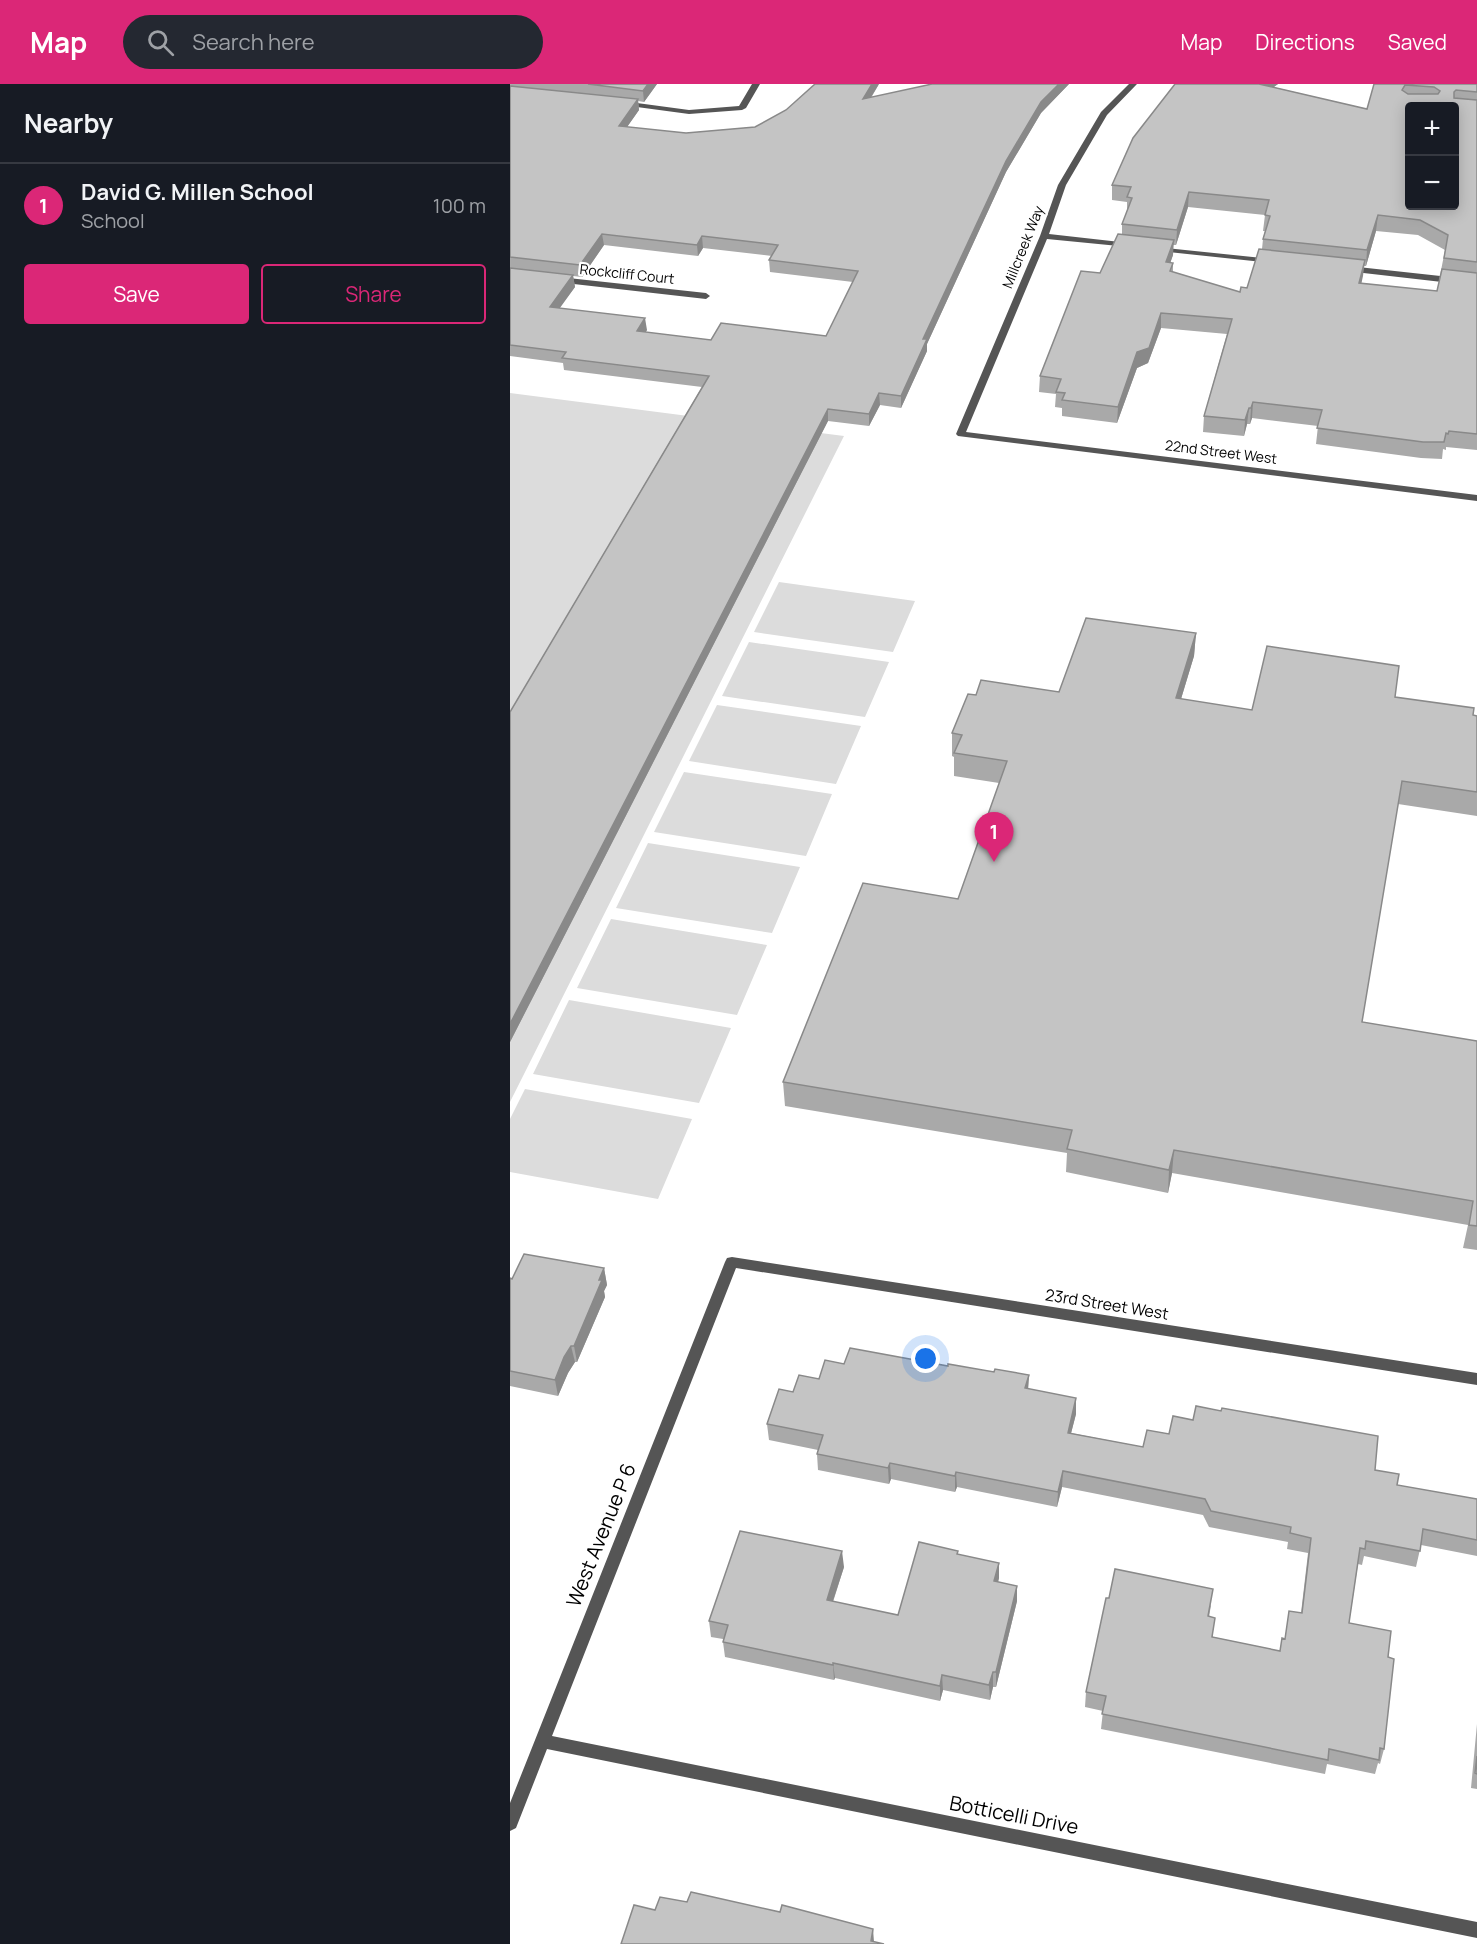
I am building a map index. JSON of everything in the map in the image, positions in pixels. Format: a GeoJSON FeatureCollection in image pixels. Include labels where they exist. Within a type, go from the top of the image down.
{"type":"FeatureCollection","features":[{"type":"Feature","properties":{"kind":"street"},"geometry":{"type":"LineString","coordinates":[[613,102],[689,112],[742,108],[756,84]]}},
{"type":"Feature","properties":{"kind":"street","name":"Millcreek Way"},"geometry":{"type":"LineString","coordinates":[[961,434],[1044,236],[1062,184],[1104,114],[1133,84]]}},
{"type":"Feature","properties":{"kind":"street"},"geometry":{"type":"LineString","coordinates":[[1044,236],[1138,246]]}},
{"type":"Feature","properties":{"kind":"street"},"geometry":{"type":"LineString","coordinates":[[1149,248],[1278,261]]}},
{"type":"Feature","properties":{"kind":"street"},"geometry":{"type":"LineString","coordinates":[[1336,268],[1477,283]]}},
{"type":"Feature","properties":{"kind":"street","name":"Rockcliff Court"},"geometry":{"type":"LineString","coordinates":[[544,278],[706,296]]}},
{"type":"Feature","properties":{"kind":"street","name":"22nd Street West"},"geometry":{"type":"LineString","coordinates":[[961,434],[1477,498]]}},
{"type":"Feature","properties":{"kind":"street","name":"23rd Street West"},"geometry":{"type":"LineString","coordinates":[[732,1262],[1477,1379]]}},
{"type":"Feature","properties":{"kind":"street","name":"West Avenue P 6"},"geometry":{"type":"LineString","coordinates":[[510,1823],[732,1262]]}},
{"type":"Feature","properties":{"kind":"street","name":"Botticelli Drive"},"geometry":{"type":"LineString","coordinates":[[543,1741],[1477,1930]]}},
{"type":"Feature","properties":{"kind":"shaded area"},"geometry":{"type":"Polygon","coordinates":[[[510,393],[844,436],[510,1102],[510,393]]]}},
{"type":"Feature","properties":{"kind":"shaded area"},"geometry":{"type":"Polygon","coordinates":[[[779,582],[915,601],[893,652],[754,632],[779,582]]]}},
{"type":"Feature","properties":{"kind":"shaded area"},"geometry":{"type":"Polygon","coordinates":[[[749,642],[889,662],[865,717],[722,696],[749,642]]]}},
{"type":"Feature","properties":{"kind":"shaded area"},"geometry":{"type":"Polygon","coordinates":[[[717,705],[861,726],[836,784],[689,761],[717,705]]]}},
{"type":"Feature","properties":{"kind":"shaded area"},"geometry":{"type":"Polygon","coordinates":[[[684,772],[832,794],[806,856],[654,832],[684,772]]]}},
{"type":"Feature","properties":{"kind":"shaded area"},"geometry":{"type":"Polygon","coordinates":[[[648,843],[800,867],[772,933],[616,908],[648,843]]]}},
{"type":"Feature","properties":{"kind":"shaded area"},"geometry":{"type":"Polygon","coordinates":[[[611,919],[767,945],[737,1015],[577,988],[611,919]]]}},
{"type":"Feature","properties":{"kind":"shaded area"},"geometry":{"type":"Polygon","coordinates":[[[569,1000],[731,1028],[699,1103],[533,1074],[569,1000]]]}},
{"type":"Feature","properties":{"kind":"shaded area"},"geometry":{"type":"Polygon","coordinates":[[[525,1089],[692,1119],[658,1199],[510,1172],[510,1119],[525,1089]]]}},
{"type":"Feature","properties":{"kind":"building"},"geometry":{"type":"Polygon","coordinates":[[[588,84],[648,84],[643,91],[588,84]]]}},
{"type":"Feature","properties":{"kind":"building"},"geometry":{"type":"Polygon","coordinates":[[[815,84],[872,84],[863,99],[932,84],[1059,84],[1041,102],[1006,161],[923,339],[927,339],[901,396],[879,393],[869,414],[828,409],[510,1024],[510,712],[709,376],[562,358],[566,352],[510,345],[510,268],[573,275],[550,307],[645,318],[637,331],[711,340],[721,323],[826,336],[858,271],[769,260],[778,245],[702,236],[697,245],[602,234],[580,265],[510,257],[510,86],[638,99],[619,126],[686,133],[755,127],[786,110],[815,84]]]}},
{"type":"Feature","properties":{"kind":"building"},"geometry":{"type":"Polygon","coordinates":[[[1175,84],[1259,84],[1367,109],[1374,84],[1477,84],[1477,92],[1456,90],[1454,98],[1477,100],[1477,262],[1444,258],[1448,235],[1420,220],[1378,215],[1367,250],[1263,239],[1270,216],[1265,215],[1269,200],[1189,192],[1177,230],[1122,224],[1132,198],[1127,197],[1131,187],[1112,185],[1133,138],[1175,84]],[[1405,85],[1402,90],[1408,94],[1438,94],[1440,91],[1434,87],[1405,85]]]}},
{"type":"Feature","properties":{"kind":"building"},"geometry":{"type":"Polygon","coordinates":[[[1118,234],[1174,240],[1166,262],[1173,263],[1170,271],[1240,292],[1241,287],[1247,288],[1259,249],[1365,260],[1359,283],[1437,291],[1442,269],[1477,273],[1477,434],[1449,431],[1448,434],[1446,433],[1444,442],[1423,442],[1317,428],[1322,410],[1253,402],[1245,420],[1204,416],[1232,319],[1161,313],[1149,348],[1137,352],[1118,407],[1062,400],[1065,393],[1056,392],[1061,379],[1040,376],[1081,271],[1100,273],[1118,234]]]}},
{"type":"Feature","properties":{"kind":"building"},"geometry":{"type":"Polygon","coordinates":[[[1086,618],[1196,633],[1176,698],[1252,710],[1267,646],[1399,666],[1395,697],[1474,708],[1473,715],[1477,716],[1477,792],[1402,781],[1362,1022],[1477,1041],[1477,1226],[1469,1225],[1473,1201],[1174,1150],[1169,1170],[1067,1149],[1072,1130],[783,1082],[863,883],[958,899],[1007,761],[954,753],[962,735],[952,733],[968,694],[976,695],[981,680],[1059,692],[1086,618]]]}},
{"type":"Feature","properties":{"kind":"building"},"geometry":{"type":"Polygon","coordinates":[[[524,1254],[604,1268],[599,1280],[602,1280],[574,1346],[571,1346],[564,1357],[555,1380],[510,1371],[510,1278],[512,1279],[524,1254]]]}},
{"type":"Feature","properties":{"kind":"building"},"geometry":{"type":"Polygon","coordinates":[[[850,1348],[948,1366],[948,1364],[994,1372],[995,1369],[1029,1375],[1025,1388],[1076,1398],[1068,1433],[1143,1447],[1147,1430],[1169,1434],[1173,1416],[1193,1420],[1196,1406],[1221,1411],[1222,1408],[1378,1436],[1375,1470],[1399,1474],[1397,1485],[1477,1499],[1477,1540],[1423,1529],[1420,1551],[1366,1541],[1365,1549],[1360,1548],[1349,1623],[1391,1631],[1388,1657],[1394,1659],[1384,1749],[1380,1748],[1379,1760],[1329,1749],[1328,1760],[1102,1714],[1106,1696],[1086,1692],[1106,1598],[1109,1598],[1115,1569],[1213,1589],[1208,1616],[1215,1618],[1212,1637],[1280,1651],[1282,1638],[1285,1639],[1289,1611],[1302,1613],[1311,1538],[1290,1533],[1291,1527],[1211,1511],[1205,1499],[1063,1471],[1058,1492],[956,1472],[955,1476],[890,1463],[888,1468],[817,1454],[823,1435],[767,1424],[779,1389],[793,1392],[799,1375],[819,1379],[825,1360],[844,1364],[850,1348]]]}},
{"type":"Feature","properties":{"kind":"building"},"geometry":{"type":"Polygon","coordinates":[[[740,1531],[842,1551],[827,1600],[898,1615],[919,1542],[958,1551],[957,1554],[999,1563],[994,1581],[1017,1586],[996,1672],[993,1672],[989,1685],[942,1675],[940,1686],[723,1642],[728,1625],[709,1621],[740,1531]]]}},
{"type":"Feature","properties":{"kind":"building"},"geometry":{"type":"Polygon","coordinates":[[[691,1892],[780,1912],[782,1905],[873,1929],[871,1941],[884,1944],[621,1944],[634,1905],[655,1910],[660,1897],[687,1902],[691,1892]]]}},
{"type":"Feature","properties":{"kind":"place","name":"David G. Millen School"},"geometry":{"type":"Point","coordinates":[994,862]}}]}
